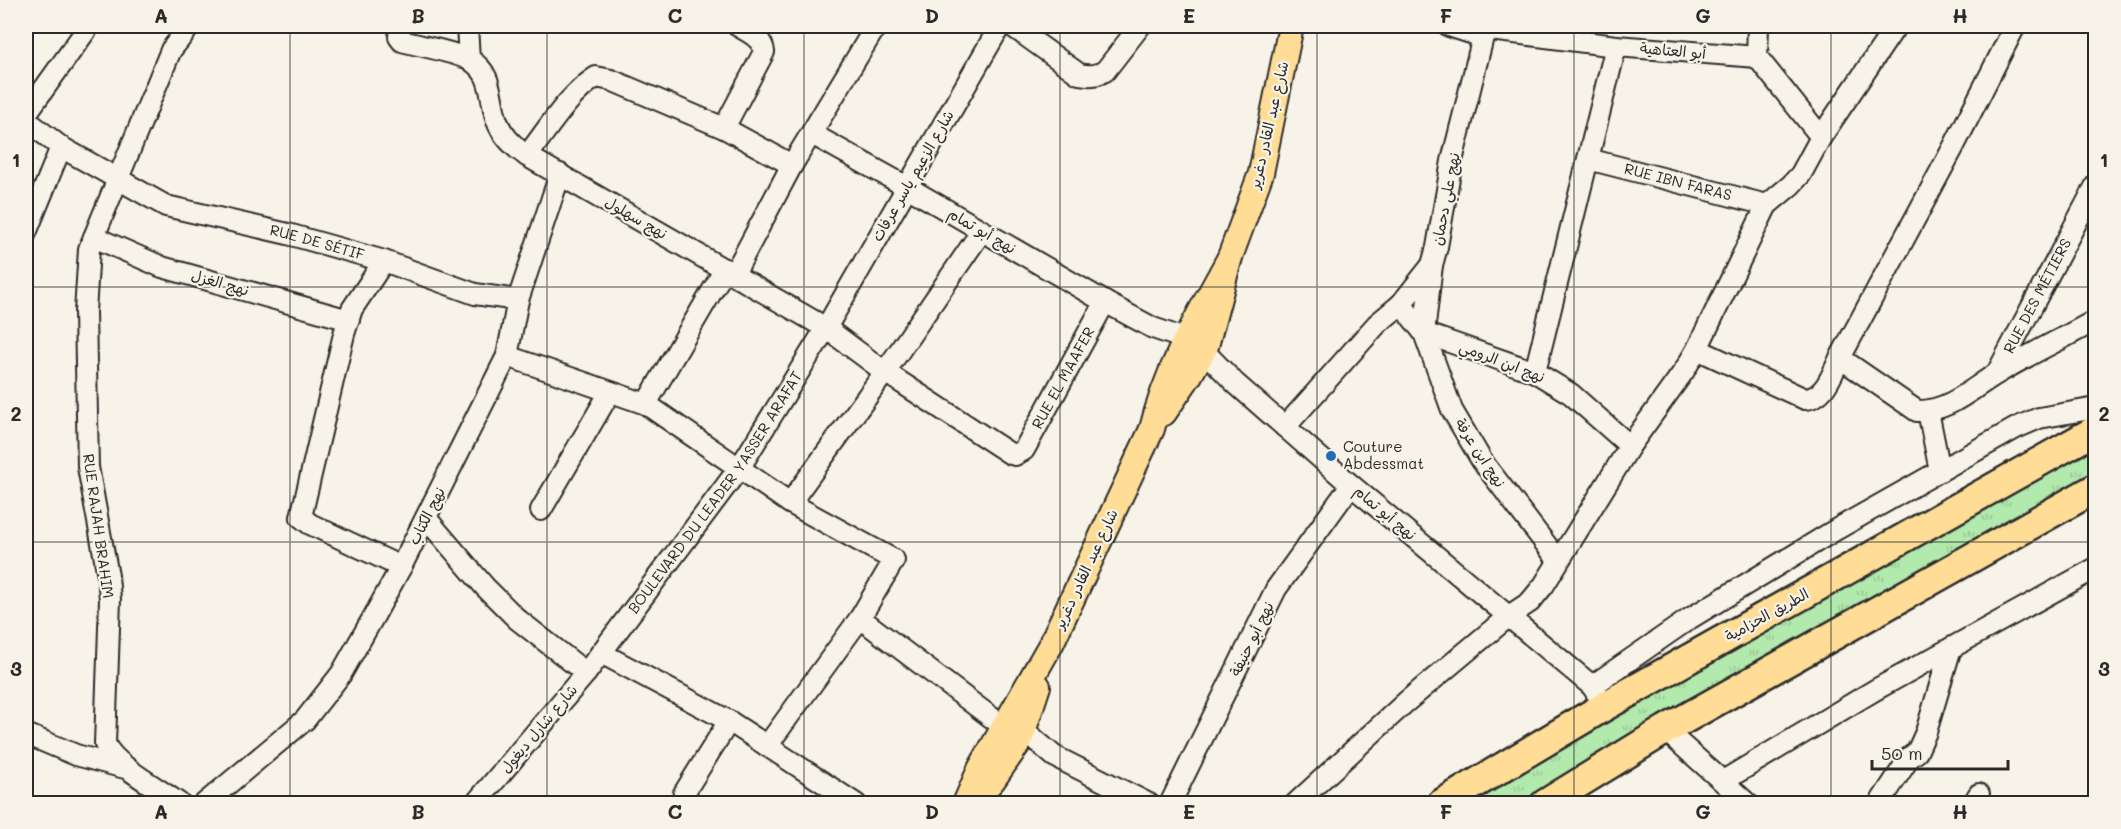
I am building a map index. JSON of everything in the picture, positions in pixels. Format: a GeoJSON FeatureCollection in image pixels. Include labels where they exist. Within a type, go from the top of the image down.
{"type":"FeatureCollection","features":[{"type":"Feature","properties":{"kind":"highway","name":"الطريق الحزامية"},"geometry":{"type":"LineString","coordinates":[[1441,804],[1599,696],[2096,430]]}},
{"type":"Feature","properties":{"kind":"highway"},"geometry":{"type":"LineString","coordinates":[[1545,804],[1665,730],[2096,488]]}},
{"type":"Feature","properties":{"kind":"main road","name":"شارع عبد القادر دغرير"},"geometry":{"type":"LineString","coordinates":[[972,804],[993,780],[1051,644],[1152,429],[1166,411],[1230,257],[1261,172],[1291,26]]}},
{"type":"Feature","properties":{"kind":"main road","name":"شارع عبد القادر دغرير"},"geometry":{"type":"LineString","coordinates":[[965,804],[980,769],[1010,736]]}},
{"type":"Feature","properties":{"kind":"street"},"geometry":{"type":"LineString","coordinates":[[26,114],[89,26]]}},
{"type":"Feature","properties":{"kind":"street","name":"RUE RAJAH BRAHIM"},"geometry":{"type":"LineString","coordinates":[[180,804],[152,794],[108,750],[105,744],[108,576],[87,467],[85,312],[89,249],[171,50],[190,26]]}},
{"type":"Feature","properties":{"kind":"street"},"geometry":{"type":"LineString","coordinates":[[400,26],[399,37],[402,41],[469,59],[467,26]]}},
{"type":"Feature","properties":{"kind":"street"},"geometry":{"type":"LineString","coordinates":[[724,128],[764,52],[760,40],[738,26]]}},
{"type":"Feature","properties":{"kind":"street"},"geometry":{"type":"LineString","coordinates":[[646,404],[876,26]]}},
{"type":"Feature","properties":{"kind":"street","name":"شارع الزعيم ياسر عرفات"},"geometry":{"type":"LineString","coordinates":[[826,328],[1000,26]]}},
{"type":"Feature","properties":{"kind":"street"},"geometry":{"type":"LineString","coordinates":[[1012,26],[1079,74],[1089,76],[1105,71],[1140,26]]}},
{"type":"Feature","properties":{"kind":"street","name":"أبو العتاهية"},"geometry":{"type":"LineString","coordinates":[[1449,26],[1616,46],[1757,57]]}},
{"type":"Feature","properties":{"kind":"street"},"geometry":{"type":"LineString","coordinates":[[1758,26],[1757,57],[1821,137]]}},
{"type":"Feature","properties":{"kind":"street"},"geometry":{"type":"LineString","coordinates":[[1295,804],[1406,702],[1509,616],[1530,602],[1544,585],[1630,446],[1684,371],[1697,349],[1767,205],[1801,174],[1821,137],[1896,26]]}},
{"type":"Feature","properties":{"kind":"street"},"geometry":{"type":"LineString","coordinates":[[1697,349],[1805,399],[1814,399],[1820,394],[1953,148],[2015,26]]}},
{"type":"Feature","properties":{"kind":"street","name":"نهج علي دحمان"},"geometry":{"type":"LineString","coordinates":[[1285,427],[1377,324],[1401,304],[1432,264],[1452,161],[1483,30]]}},
{"type":"Feature","properties":{"kind":"street"},"geometry":{"type":"LineString","coordinates":[[1535,372],[1616,46]]}},
{"type":"Feature","properties":{"kind":"street","name":"نهج سهلول"},"geometry":{"type":"LineString","coordinates":[[469,59],[486,74],[497,122],[513,146],[826,328],[885,372],[1009,453],[1015,455],[1020,453]]}},
{"type":"Feature","properties":{"kind":"street"},"geometry":{"type":"LineString","coordinates":[[527,156],[565,107],[585,84],[596,76],[611,80],[724,128],[792,165]]}},
{"type":"Feature","properties":{"kind":"street","name":"RUE DE SÉTIF"},"geometry":{"type":"LineString","coordinates":[[26,120],[61,147],[166,206],[288,234],[384,261],[475,294],[518,300]]}},
{"type":"Feature","properties":{"kind":"street","name":"نهج أبو تمام"},"geometry":{"type":"LineString","coordinates":[[812,134],[1191,351],[1235,383],[1351,485],[1509,616],[1599,696]]}},
{"type":"Feature","properties":{"kind":"street"},"geometry":{"type":"LineString","coordinates":[[26,233],[61,147]]}},
{"type":"Feature","properties":{"kind":"street","name":"RUE IBN FARAS"},"geometry":{"type":"LineString","coordinates":[[1588,159],[1767,205]]}},
{"type":"Feature","properties":{"kind":"street","name":"نهج الكتاب"},"geometry":{"type":"LineString","coordinates":[[204,804],[305,720],[341,674],[401,567],[507,356],[518,300],[560,174]]}},
{"type":"Feature","properties":{"kind":"street","name":"RUE DES MÉTIERS"},"geometry":{"type":"LineString","coordinates":[[1997,373],[2096,186]]}},
{"type":"Feature","properties":{"kind":"street"},"geometry":{"type":"LineString","coordinates":[[790,503],[885,372],[981,232]]}},
{"type":"Feature","properties":{"kind":"street","name":"نهج الغزل"},"geometry":{"type":"LineString","coordinates":[[94,237],[162,267],[349,320]]}},
{"type":"Feature","properties":{"kind":"street"},"geometry":{"type":"LineString","coordinates":[[384,261],[352,309],[301,517],[310,524],[401,567]]}},
{"type":"Feature","properties":{"kind":"street"},"geometry":{"type":"LineString","coordinates":[[1424,333],[1432,264]]}},
{"type":"Feature","properties":{"kind":"street","name":"RUE EL MAAFER"},"geometry":{"type":"LineString","coordinates":[[1020,453],[1024,450],[1105,302]]}},
{"type":"Feature","properties":{"kind":"street"},"geometry":{"type":"LineString","coordinates":[[1401,304],[1424,333]]}},
{"type":"Feature","properties":{"kind":"street"},"geometry":{"type":"LineString","coordinates":[[1840,358],[1917,411],[1928,411],[1957,400],[1997,373],[2096,320]]}},
{"type":"Feature","properties":{"kind":"street","name":"BOULEVARD DU LEADER YASSER ARAFAT"},"geometry":{"type":"LineString","coordinates":[[601,653],[740,467],[826,328]]}},
{"type":"Feature","properties":{"kind":"street","name":"نهج ابن الرومي"},"geometry":{"type":"LineString","coordinates":[[1424,333],[1535,372],[1571,394],[1630,446]]}},
{"type":"Feature","properties":{"kind":"street","name":"نهج ابن عرفة"},"geometry":{"type":"LineString","coordinates":[[1424,333],[1452,410],[1482,461],[1558,560]]}},
{"type":"Feature","properties":{"kind":"street"},"geometry":{"type":"LineString","coordinates":[[507,356],[646,404],[790,503],[894,560],[860,618],[767,746]]}},
{"type":"Feature","properties":{"kind":"street"},"geometry":{"type":"LineString","coordinates":[[542,510],[610,392]]}},
{"type":"Feature","properties":{"kind":"street"},"geometry":{"type":"LineString","coordinates":[[1599,696],[1699,613],[1838,529],[2039,417],[2096,408]]}},
{"type":"Feature","properties":{"kind":"street"},"geometry":{"type":"LineString","coordinates":[[1928,411],[1940,471]]}},
{"type":"Feature","properties":{"kind":"street","name":"نهج أبو حنيفة"},"geometry":{"type":"LineString","coordinates":[[1170,804],[1276,589],[1351,485]]}},
{"type":"Feature","properties":{"kind":"street"},"geometry":{"type":"LineString","coordinates":[[426,518],[485,587],[517,619],[586,673]]}},
{"type":"Feature","properties":{"kind":"street"},"geometry":{"type":"LineString","coordinates":[[1724,781],[1875,690],[2096,568]]}},
{"type":"Feature","properties":{"kind":"street"},"geometry":{"type":"LineString","coordinates":[[860,618],[1010,736],[1149,804]]}},
{"type":"Feature","properties":{"kind":"street"},"geometry":{"type":"LineString","coordinates":[[1878,804],[1910,757],[1917,752],[1926,732],[1951,648]]}},
{"type":"Feature","properties":{"kind":"street"},"geometry":{"type":"LineString","coordinates":[[601,653],[729,722],[856,804]]}},
{"type":"Feature","properties":{"kind":"street","name":"شارع شارل ديغول"},"geometry":{"type":"LineString","coordinates":[[475,804],[601,653]]}},
{"type":"Feature","properties":{"kind":"street"},"geometry":{"type":"LineString","coordinates":[[682,804],[684,793],[729,722]]}},
{"type":"Feature","properties":{"kind":"street"},"geometry":{"type":"LineString","coordinates":[[1665,730],[1748,804]]}},
{"type":"Feature","properties":{"kind":"street"},"geometry":{"type":"LineString","coordinates":[[26,734],[76,755],[125,768]]}},
{"type":"Feature","properties":{"kind":"green space"},"geometry":{"type":"Polygon","coordinates":[[[2095,446],[2095,473],[1624,739],[1519,803],[1466,804],[1612,717],[2095,446]]]}},
{"type":"Feature","properties":{"kind":"place","name":"Couture Abdessmat"},"geometry":{"type":"Point","coordinates":[1331,456]}}]}
